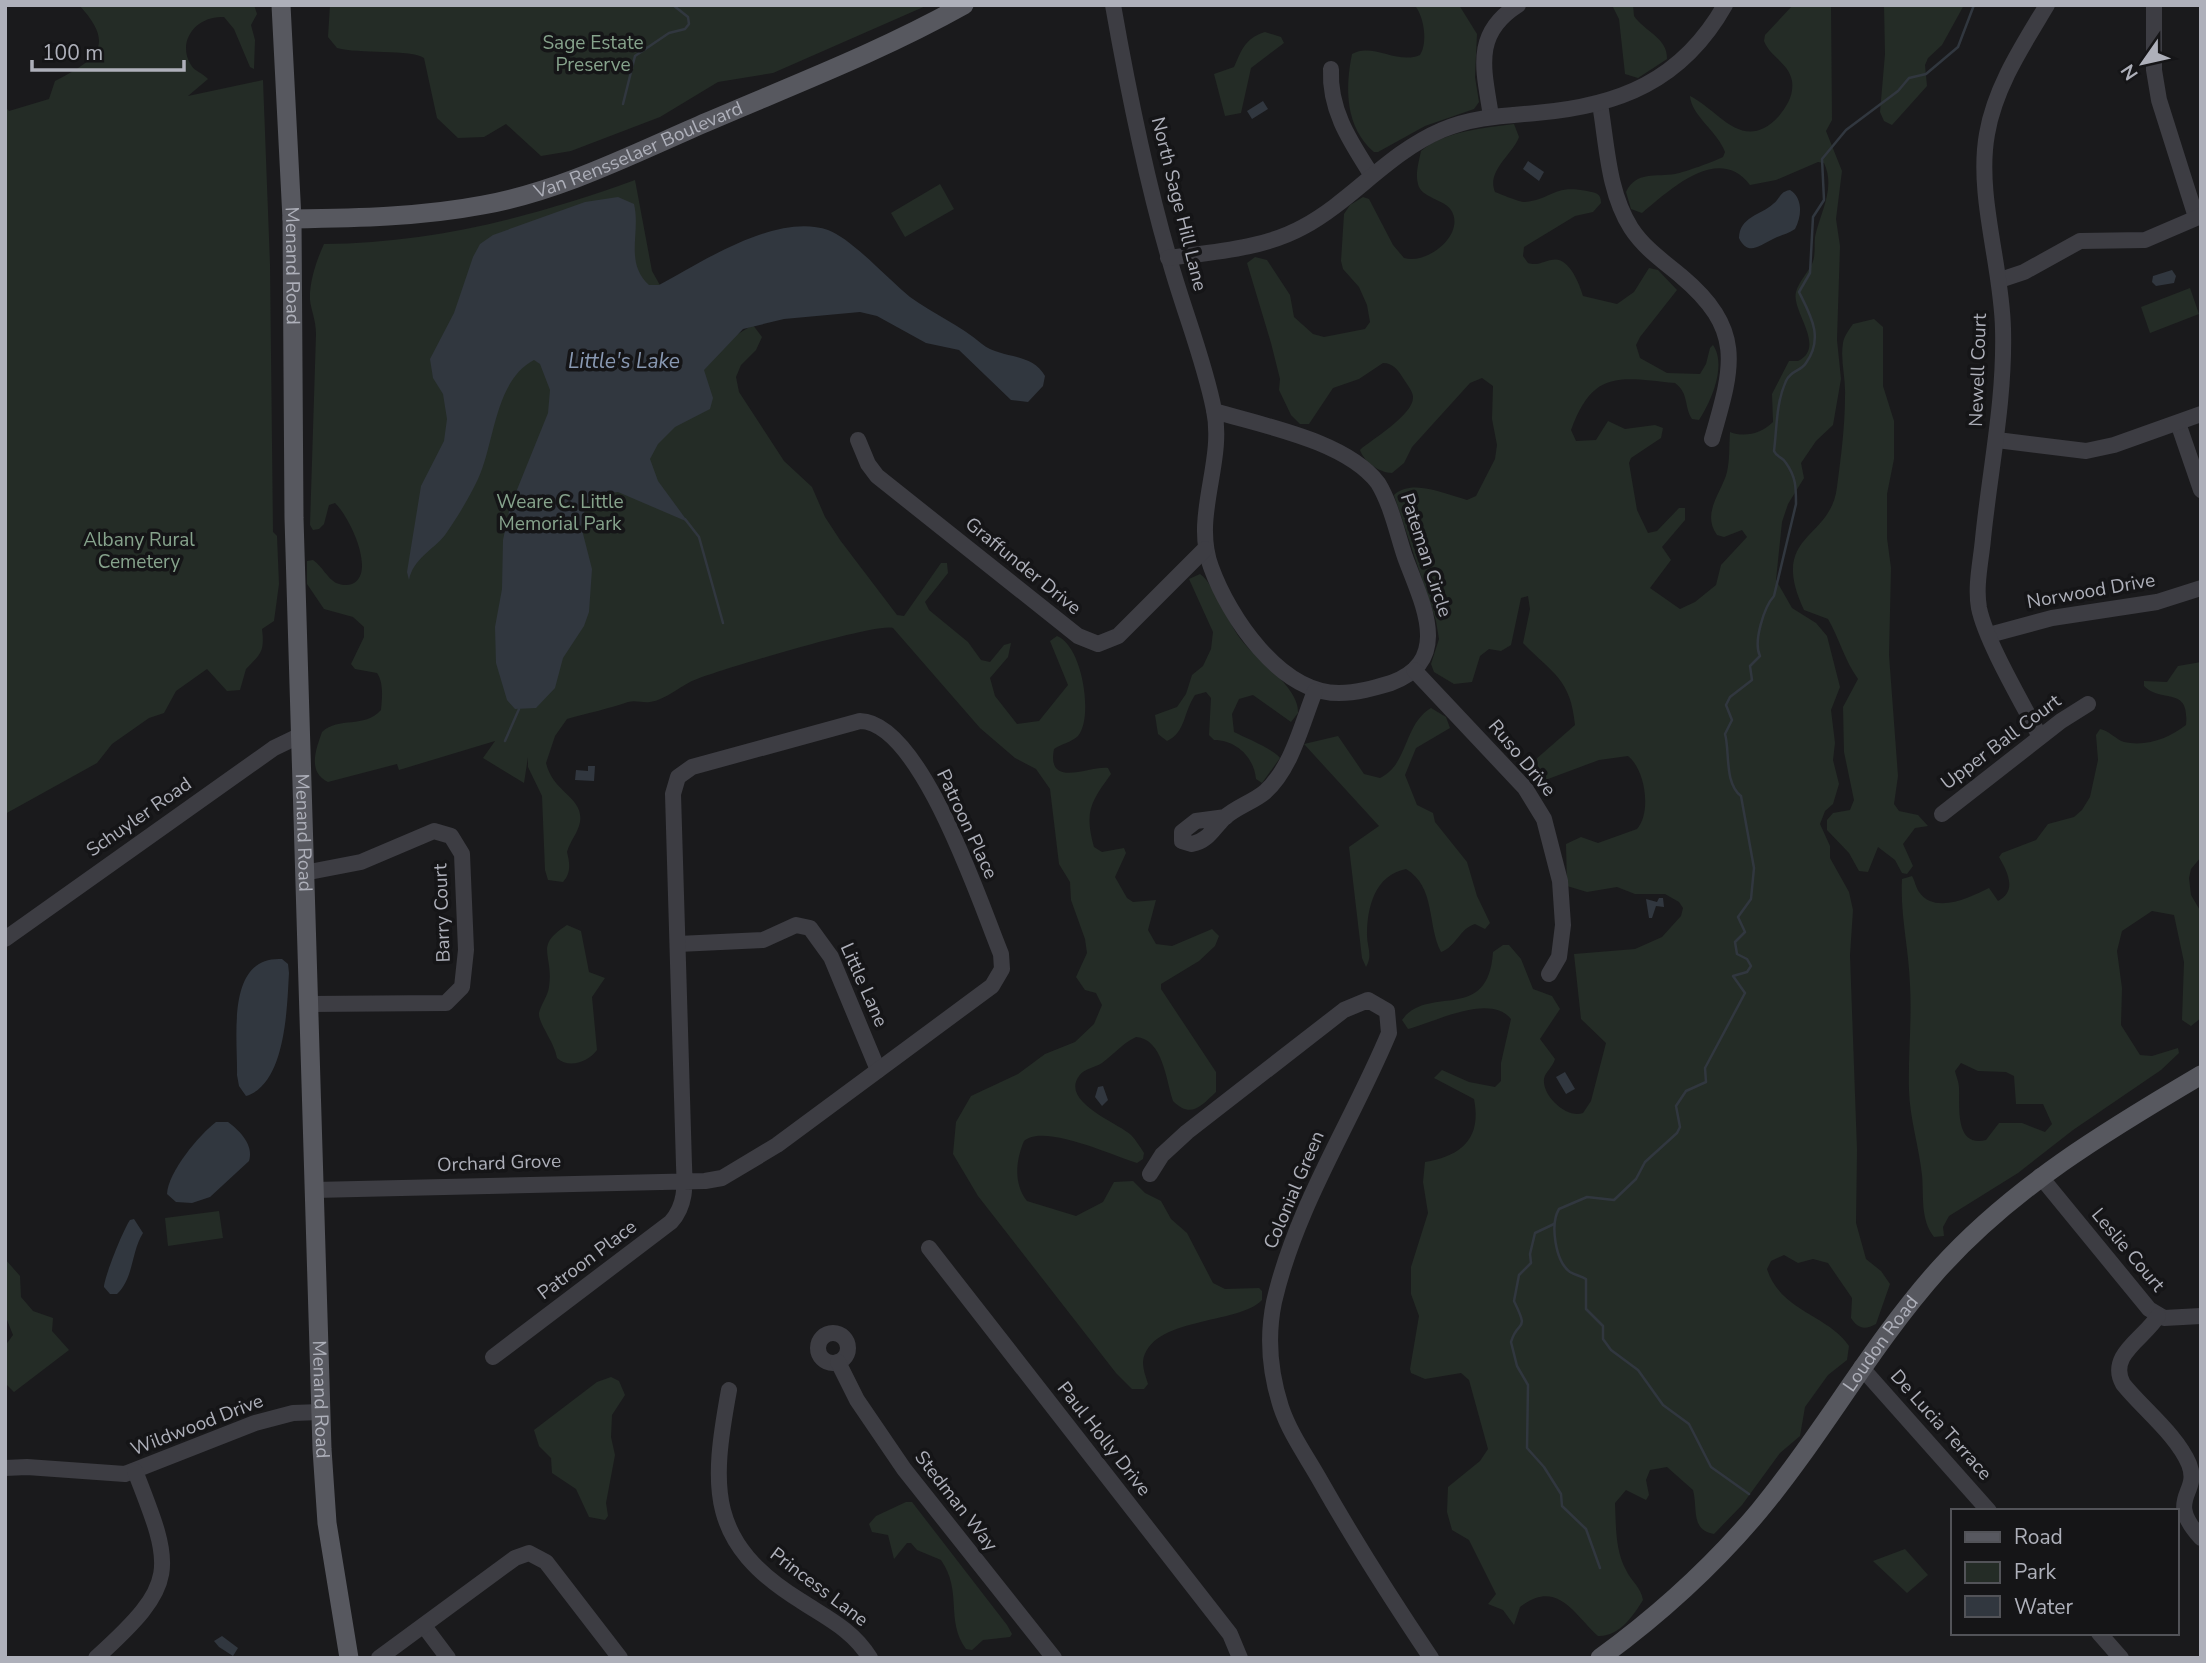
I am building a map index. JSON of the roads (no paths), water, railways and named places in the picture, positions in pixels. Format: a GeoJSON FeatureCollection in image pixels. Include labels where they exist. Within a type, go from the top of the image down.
{"type":"FeatureCollection","features":[{"type":"Feature","properties":{"kind":"main road","name":"Menand Road"},"geometry":{"type":"LineString","coordinates":[[281,5],[292,219],[294,507],[320,1412],[327,1518],[349,1658]]}},
{"type":"Feature","properties":{"kind":"main road","name":"Van Rensselaer Boulevard"},"geometry":{"type":"LineString","coordinates":[[292,219],[416,214],[484,205],[536,191],[811,77],[964,5]]}},
{"type":"Feature","properties":{"kind":"main road","name":"Loudon Road"},"geometry":{"type":"LineString","coordinates":[[1600,1658],[1662,1610],[1728,1547],[1787,1475],[1861,1367],[1910,1303],[1953,1254],[2040,1176],[2201,1075]]}},
{"type":"Feature","properties":{"kind":"street","name":"North Sage Hill Lane"},"geometry":{"type":"LineString","coordinates":[[1113,5],[1142,151],[1168,258],[1214,411]]}},
{"type":"Feature","properties":{"kind":"street"},"geometry":{"type":"LineString","coordinates":[[1491,116],[1484,66],[1486,40],[1499,19],[1518,5]]}},
{"type":"Feature","properties":{"kind":"street"},"geometry":{"type":"LineString","coordinates":[[1168,258],[1250,245],[1290,234],[1331,208],[1371,174],[1440,131],[1491,116],[1600,104],[1635,90],[1673,68],[1702,41],[1725,5]]}},
{"type":"Feature","properties":{"kind":"street","name":"Newell Court"},"geometry":{"type":"LineString","coordinates":[[2040,737],[1989,635],[1979,610],[1978,594],[1986,507],[1997,440],[2003,338],[2000,280],[1986,177],[1987,132],[2004,83],[2047,5]]}},
{"type":"Feature","properties":{"kind":"street"},"geometry":{"type":"LineString","coordinates":[[2000,280],[2024,272],[2080,242],[2145,240],[2198,217],[2159,100],[2154,70],[2154,5]]}},
{"type":"Feature","properties":{"kind":"street"},"geometry":{"type":"LineString","coordinates":[[1331,69],[1332,93],[1339,119],[1371,174]]}},
{"type":"Feature","properties":{"kind":"street"},"geometry":{"type":"LineString","coordinates":[[1600,104],[1611,174],[1626,220],[1646,247],[1708,302],[1727,334],[1728,375],[1712,439]]}},
{"type":"Feature","properties":{"kind":"street"},"geometry":{"type":"LineString","coordinates":[[1214,411],[1214,453],[1204,536],[1205,549],[1220,590],[1243,628],[1286,672],[1315,691],[1335,693],[1364,690],[1399,680],[1414,670]]}},
{"type":"Feature","properties":{"kind":"street","name":"Pateman Circle"},"geometry":{"type":"LineString","coordinates":[[1214,411],[1330,448],[1356,462],[1373,476],[1384,494],[1427,620],[1427,646],[1414,670]]}},
{"type":"Feature","properties":{"kind":"street"},"geometry":{"type":"LineString","coordinates":[[1997,440],[2086,451],[2201,414]]}},
{"type":"Feature","properties":{"kind":"street"},"geometry":{"type":"LineString","coordinates":[[2178,423],[2201,490]]}},
{"type":"Feature","properties":{"kind":"street","name":"Graffunder Drive"},"geometry":{"type":"LineString","coordinates":[[858,440],[868,464],[877,476],[1049,615],[1085,640],[1104,643],[1118,636],[1205,549]]}},
{"type":"Feature","properties":{"kind":"street","name":"Norwood Drive"},"geometry":{"type":"LineString","coordinates":[[1989,635],[2052,618],[2157,602],[2201,588]]}},
{"type":"Feature","properties":{"kind":"street","name":"Ruso Drive"},"geometry":{"type":"LineString","coordinates":[[1414,670],[1525,788],[1544,819],[1560,881],[1563,925],[1559,957],[1549,974]]}},
{"type":"Feature","properties":{"kind":"street"},"geometry":{"type":"LineString","coordinates":[[1226,817],[1258,798],[1278,777],[1315,691]]}},
{"type":"Feature","properties":{"kind":"street","name":"Upper Ball Court"},"geometry":{"type":"LineString","coordinates":[[1942,814],[2040,737],[2088,704]]}},
{"type":"Feature","properties":{"kind":"street","name":"Patroon Place"},"geometry":{"type":"LineString","coordinates":[[493,1357],[671,1222],[680,1210],[685,1181],[673,794],[681,774],[692,767],[852,723],[867,721],[885,728],[909,755],[944,816],[1003,964],[1001,974],[992,986],[738,1171],[711,1181],[685,1181]]}},
{"type":"Feature","properties":{"kind":"street","name":"Schuyler Road"},"geometry":{"type":"LineString","coordinates":[[5,939],[274,748],[300,735]]}},
{"type":"Feature","properties":{"kind":"street","name":"Barry Court"},"geometry":{"type":"LineString","coordinates":[[304,873],[346,867],[426,832],[444,833],[453,838],[461,850],[465,937],[463,987],[446,1003],[308,1004]]}},
{"type":"Feature","properties":{"kind":"street","name":"Little Lane"},"geometry":{"type":"LineString","coordinates":[[678,944],[763,940],[796,925],[810,928],[831,957],[878,1070]]}},
{"type":"Feature","properties":{"kind":"street","name":"Colonial Green"},"geometry":{"type":"LineString","coordinates":[[1150,1174],[1162,1155],[1186,1132],[1336,1014],[1368,1000],[1387,1011],[1390,1033],[1307,1210],[1279,1283],[1271,1322],[1272,1362],[1280,1404],[1296,1438],[1373,1571],[1431,1658]]}},
{"type":"Feature","properties":{"kind":"street","name":"Leslie Court"},"geometry":{"type":"LineString","coordinates":[[2040,1176],[2107,1259],[2158,1315],[2167,1318],[2201,1316]]}},
{"type":"Feature","properties":{"kind":"street","name":"Orchard Grove"},"geometry":{"type":"LineString","coordinates":[[314,1190],[685,1181]]}},
{"type":"Feature","properties":{"kind":"street","name":"Paul Holly Drive"},"geometry":{"type":"LineString","coordinates":[[929,1248],[1230,1634],[1240,1658]]}},
{"type":"Feature","properties":{"kind":"street"},"geometry":{"type":"LineString","coordinates":[[2158,1315],[2121,1357],[2118,1372],[2123,1384],[2189,1464],[2190,1482],[2182,1509],[2188,1524],[2201,1538]]}},
{"type":"Feature","properties":{"kind":"street","name":"Stedman Way"},"geometry":{"type":"LineString","coordinates":[[838,1362],[861,1407],[904,1469],[1054,1658]]}},
{"type":"Feature","properties":{"kind":"street","name":"De Lucia Terrace"},"geometry":{"type":"LineString","coordinates":[[1861,1367],[1987,1509]]}},
{"type":"Feature","properties":{"kind":"street","name":"Princess Lane"},"geometry":{"type":"LineString","coordinates":[[729,1390],[718,1448],[717,1475],[719,1496],[731,1533],[761,1573],[849,1632],[870,1658]]}},
{"type":"Feature","properties":{"kind":"street","name":"Wildwood Drive"},"geometry":{"type":"LineString","coordinates":[[5,1468],[27,1467],[111,1475],[135,1471],[255,1423],[293,1413],[320,1412]]}},
{"type":"Feature","properties":{"kind":"street"},"geometry":{"type":"LineString","coordinates":[[96,1658],[148,1602],[164,1572],[159,1535],[135,1471]]}},
{"type":"Feature","properties":{"kind":"street"},"geometry":{"type":"LineString","coordinates":[[379,1658],[515,1558],[533,1554],[546,1562],[621,1658]]}},
{"type":"Feature","properties":{"kind":"street"},"geometry":{"type":"LineString","coordinates":[[424,1626],[448,1658]]}},
{"type":"Feature","properties":{"kind":"street"},"geometry":{"type":"LineString","coordinates":[[2101,1635],[2120,1658]]}},
{"type":"Feature","properties":{"kind":"water"},"geometry":{"type":"Polygon","coordinates":[[[1263,101],[1268,109],[1252,119],[1247,111],[1263,101]]]}},
{"type":"Feature","properties":{"kind":"water"},"geometry":{"type":"Polygon","coordinates":[[[1528,161],[1544,172],[1539,181],[1523,169],[1528,161]]]}},
{"type":"Feature","properties":{"kind":"water"},"geometry":{"type":"Polygon","coordinates":[[[1790,190],[1797,198],[1800,208],[1795,229],[1754,248],[1746,247],[1739,238],[1743,225],[1790,190]]]}},
{"type":"Feature","properties":{"kind":"water","name":"Little's Lake"},"geometry":{"type":"Polygon","coordinates":[[[618,197],[634,204],[635,257],[641,276],[649,285],[659,285],[740,242],[763,233],[808,226],[828,230],[859,250],[910,297],[989,349],[1024,359],[1039,368],[1045,376],[1043,386],[1028,402],[1011,400],[959,350],[926,343],[877,316],[860,312],[784,319],[743,329],[704,370],[713,398],[710,409],[675,427],[658,444],[650,459],[658,481],[688,522],[618,492],[607,493],[586,505],[581,526],[592,569],[589,612],[584,626],[563,658],[555,688],[536,708],[515,709],[507,700],[496,663],[495,627],[502,589],[503,540],[510,507],[548,413],[550,390],[540,364],[534,360],[511,382],[497,414],[484,464],[463,508],[445,535],[419,560],[409,580],[407,572],[421,486],[444,441],[447,419],[443,394],[433,378],[430,359],[454,313],[480,244],[493,235],[585,202],[618,197]]]}},
{"type":"Feature","properties":{"kind":"water"},"geometry":{"type":"Polygon","coordinates":[[[2172,270],[2176,276],[2174,283],[2156,286],[2152,282],[2153,276],[2172,270]]]}},
{"type":"Feature","properties":{"kind":"water"},"geometry":{"type":"Polygon","coordinates":[[[588,766],[595,766],[594,781],[575,780],[576,770],[588,771],[588,766]]]}},
{"type":"Feature","properties":{"kind":"water"},"geometry":{"type":"Polygon","coordinates":[[[1659,898],[1663,898],[1664,907],[1656,906],[1652,918],[1649,918],[1646,899],[1657,902],[1659,898]]]}},
{"type":"Feature","properties":{"kind":"water"},"geometry":{"type":"Polygon","coordinates":[[[282,959],[288,964],[289,973],[282,1043],[269,1076],[259,1089],[246,1096],[239,1086],[237,1075],[237,1022],[243,985],[251,971],[264,962],[282,959]]]}},
{"type":"Feature","properties":{"kind":"water"},"geometry":{"type":"Polygon","coordinates":[[[1565,1072],[1575,1089],[1566,1094],[1556,1077],[1565,1072]]]}},
{"type":"Feature","properties":{"kind":"water"},"geometry":{"type":"Polygon","coordinates":[[[1103,1086],[1108,1100],[1102,1106],[1095,1097],[1098,1087],[1103,1086]]]}},
{"type":"Feature","properties":{"kind":"water"},"geometry":{"type":"Polygon","coordinates":[[[216,1122],[228,1122],[241,1134],[250,1149],[249,1161],[210,1197],[192,1203],[176,1202],[167,1194],[178,1165],[216,1122]]]}},
{"type":"Feature","properties":{"kind":"water"},"geometry":{"type":"Polygon","coordinates":[[[134,1219],[143,1233],[123,1288],[117,1294],[110,1294],[104,1287],[107,1274],[127,1225],[134,1219]]]}},
{"type":"Feature","properties":{"kind":"water"},"geometry":{"type":"Polygon","coordinates":[[[222,1636],[238,1648],[233,1656],[214,1641],[222,1636]]]}},
{"type":"Feature","properties":{"kind":"waterway"},"geometry":{"type":"LineString","coordinates":[[623,104],[635,56],[669,33],[685,29],[689,24],[688,17],[673,5]]}},
{"type":"Feature","properties":{"kind":"waterway"},"geometry":{"type":"LineString","coordinates":[[1749,1494],[1711,1467],[1689,1424],[1663,1405],[1638,1370],[1611,1350],[1603,1339],[1603,1326],[1586,1309],[1586,1279],[1570,1272],[1561,1260],[1556,1242],[1556,1216],[1559,1209],[1587,1197],[1614,1200],[1636,1179],[1645,1162],[1677,1133],[1680,1127],[1676,1106],[1686,1091],[1706,1082],[1705,1068],[1745,993],[1733,976],[1747,972],[1751,966],[1747,959],[1737,954],[1735,942],[1745,932],[1738,917],[1751,899],[1754,868],[1741,796],[1730,775],[1725,734],[1732,720],[1726,705],[1730,697],[1752,680],[1750,666],[1760,656],[1758,642],[1761,625],[1774,596],[1796,504],[1792,473],[1774,451],[1783,389],[1788,377],[1806,363],[1814,345],[1814,327],[1799,292],[1810,273],[1813,217],[1824,200],[1822,159],[1846,130],[1898,91],[1909,78],[1926,74],[1958,47],[1974,5]]}},
{"type":"Feature","properties":{"kind":"waterway"},"geometry":{"type":"LineString","coordinates":[[685,519],[699,537],[723,623]]}},
{"type":"Feature","properties":{"kind":"waterway"},"geometry":{"type":"LineString","coordinates":[[505,741],[519,709]]}},
{"type":"Feature","properties":{"kind":"waterway"},"geometry":{"type":"LineString","coordinates":[[1554,1224],[1535,1233],[1530,1254],[1531,1263],[1519,1275],[1514,1301],[1522,1322],[1511,1342],[1517,1366],[1528,1385],[1527,1448],[1544,1467],[1561,1494],[1562,1506],[1586,1529],[1600,1568]]}},
{"type":"Feature","properties":{"kind":"park label","name":"Sage Estate Preserve"},"geometry":{"type":"Point","coordinates":[593,54]}},
{"type":"Feature","properties":{"kind":"park label","name":"Weare C. Little Memorial Park"},"geometry":{"type":"Point","coordinates":[560,513]}},
{"type":"Feature","properties":{"kind":"park label","name":"Albany Rural Cemetery"},"geometry":{"type":"Point","coordinates":[139,551]}}]}
